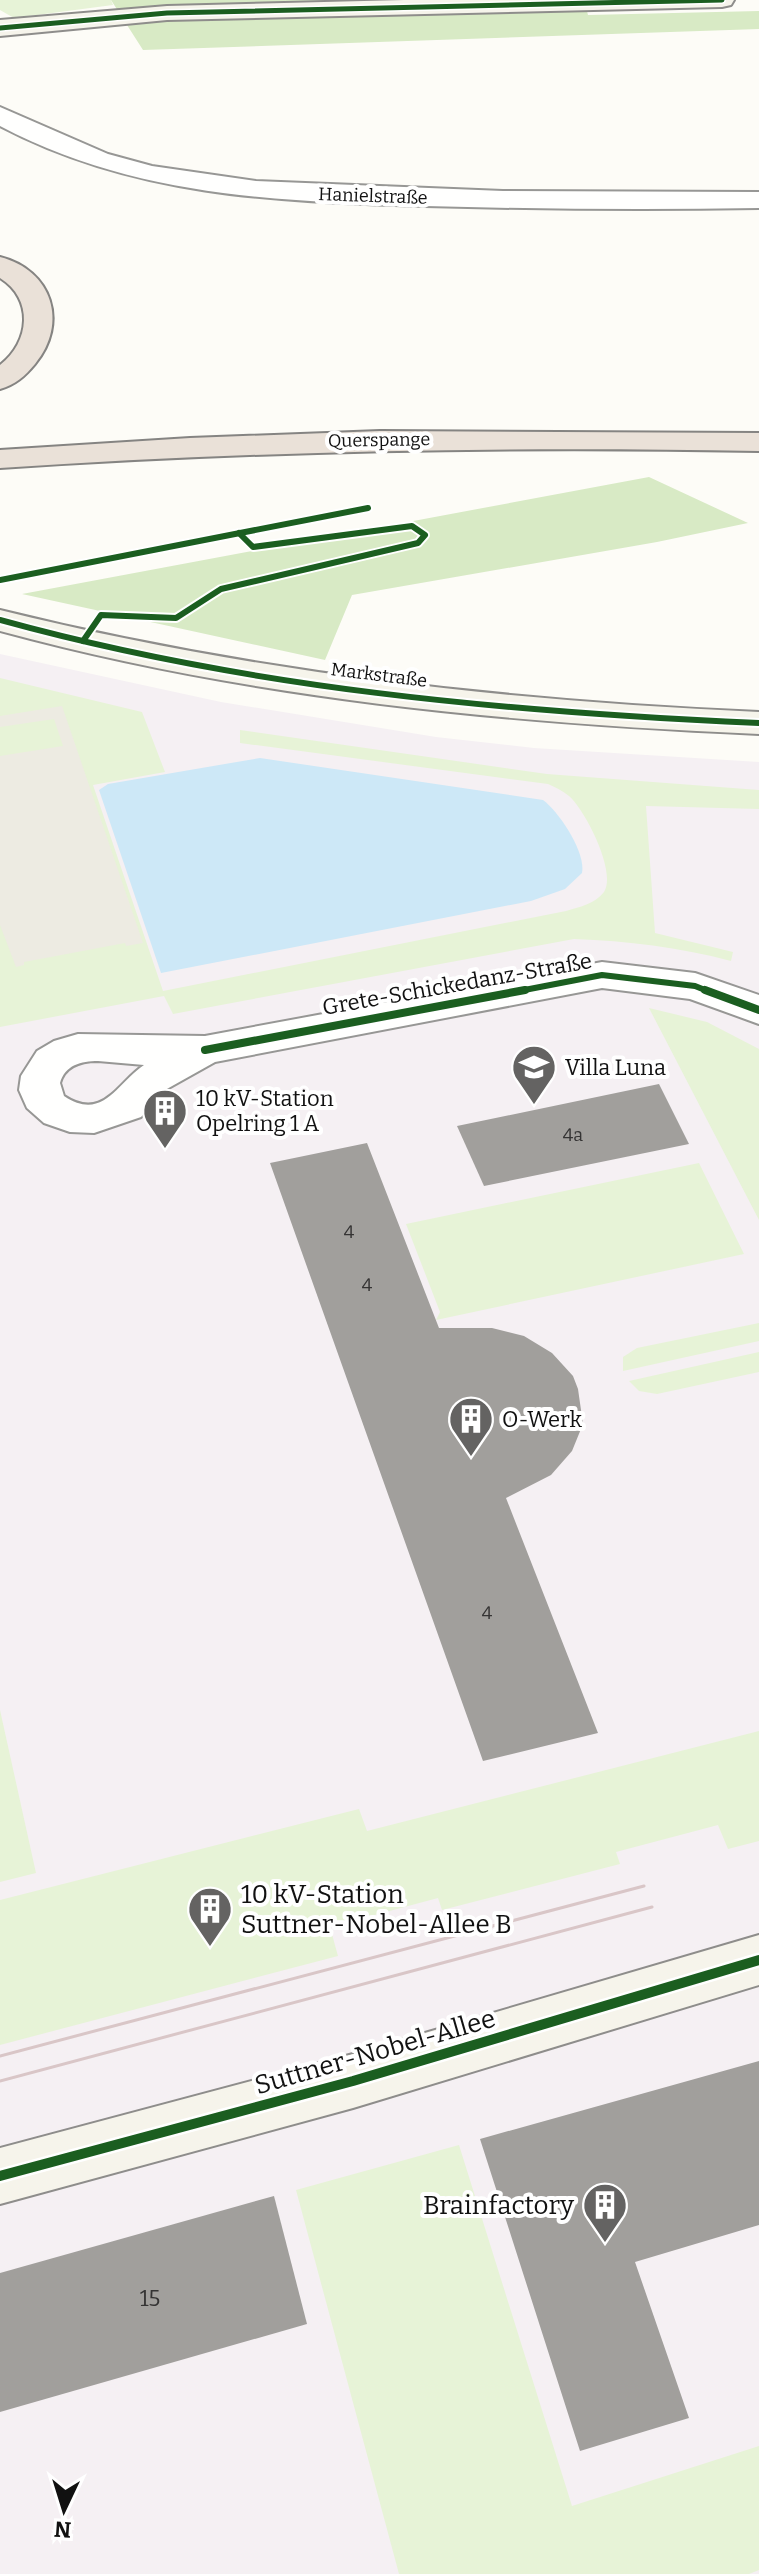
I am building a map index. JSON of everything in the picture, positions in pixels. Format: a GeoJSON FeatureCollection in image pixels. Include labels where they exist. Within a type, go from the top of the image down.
{"type":"FeatureCollection","features":[{"type":"Feature","properties":{"kind":"highway"},"geometry":{"type":"LineString","coordinates":[[0,266],[27,285],[36,299],[42,321],[33,349],[15,370],[0,380]]}},
{"type":"Feature","properties":{"kind":"highway","name":"Querspange"},"geometry":{"type":"LineString","coordinates":[[0,432],[349,414],[581,411],[759,414]]}},
{"type":"Feature","properties":{"kind":"highway","name":"Querspange"},"geometry":{"type":"LineString","coordinates":[[0,459],[213,446],[386,440],[527,438],[759,442]]}},
{"type":"Feature","properties":{"kind":"main road"},"geometry":{"type":"LineString","coordinates":[[493,4],[552,0]]}},
{"type":"Feature","properties":{"kind":"main road"},"geometry":{"type":"LineString","coordinates":[[0,28],[167,13],[722,0]]}},
{"type":"Feature","properties":{"kind":"main road"},"geometry":{"type":"LineString","coordinates":[[0,44],[126,25],[289,11]]}},
{"type":"Feature","properties":{"kind":"main road","name":"Markstraße"},"geometry":{"type":"LineString","coordinates":[[0,620],[158,657],[372,691],[615,716],[759,723]]}},
{"type":"Feature","properties":{"kind":"main road","name":"Suttner-Nobel-Allee"},"geometry":{"type":"LineString","coordinates":[[0,2176],[353,2081],[759,1960]]}},
{"type":"Feature","properties":{"kind":"street","name":"Hanielstraße"},"geometry":{"type":"LineString","coordinates":[[0,115],[69,150],[170,178],[242,189],[478,199],[759,200]]}},
{"type":"Feature","properties":{"kind":"street","name":"Grete-Schickedanz-Straße"},"geometry":{"type":"LineString","coordinates":[[205,1050],[140,1089],[127,1106],[96,1118],[63,1114],[43,1099],[39,1083],[41,1075],[57,1057],[92,1046],[118,1051],[205,1050],[602,975],[695,986],[759,1010]]}},
{"type":"Feature","properties":{"kind":"shaded area"},"geometry":{"type":"Polygon","coordinates":[[[0,654],[221,702],[436,737],[534,748],[759,762],[759,2574],[0,2574],[0,654]]]}},
{"type":"Feature","properties":{"kind":"shaded area"},"geometry":{"type":"Polygon","coordinates":[[[62,706],[143,943],[126,946],[125,943],[24,962],[24,965],[16,967],[0,925],[0,756],[63,746],[54,719],[0,727],[0,716],[62,706]]]}},
{"type":"Feature","properties":{"kind":"green space"},"geometry":{"type":"Polygon","coordinates":[[[0,0],[111,0],[113,5],[14,18],[0,10],[0,0]]]}},
{"type":"Feature","properties":{"kind":"green space"},"geometry":{"type":"Polygon","coordinates":[[[111,0],[584,0],[588,15],[759,11],[759,29],[143,50],[111,0]]]}},
{"type":"Feature","properties":{"kind":"green space"},"geometry":{"type":"Polygon","coordinates":[[[649,477],[748,523],[657,542],[352,595],[325,660],[22,594],[649,477]]]}},
{"type":"Feature","properties":{"kind":"green space"},"geometry":{"type":"Polygon","coordinates":[[[0,678],[142,712],[165,772],[93,785],[163,991],[566,911],[596,899],[604,892],[607,883],[603,857],[583,814],[569,796],[548,784],[240,743],[240,730],[547,774],[759,790],[759,809],[646,806],[655,933],[733,952],[731,961],[653,946],[574,939],[173,1014],[164,996],[0,1027],[0,678]]]}},
{"type":"Feature","properties":{"kind":"green space"},"geometry":{"type":"Polygon","coordinates":[[[649,1008],[707,1022],[759,1049],[759,1220],[649,1008]]]}},
{"type":"Feature","properties":{"kind":"green space"},"geometry":{"type":"Polygon","coordinates":[[[699,1163],[744,1254],[436,1320],[440,1312],[406,1224],[699,1163]]]}},
{"type":"Feature","properties":{"kind":"green space"},"geometry":{"type":"Polygon","coordinates":[[[759,1323],[759,1341],[623,1371],[623,1357],[637,1348],[759,1323]]]}},
{"type":"Feature","properties":{"kind":"green space"},"geometry":{"type":"Polygon","coordinates":[[[759,1352],[759,1372],[657,1394],[639,1391],[629,1381],[759,1352]]]}},
{"type":"Feature","properties":{"kind":"green space"},"geometry":{"type":"Polygon","coordinates":[[[0,1710],[36,1873],[0,1882],[0,1710]]]}},
{"type":"Feature","properties":{"kind":"green space"},"geometry":{"type":"Polygon","coordinates":[[[759,1731],[759,1841],[728,1849],[718,1825],[616,1852],[620,1864],[442,1910],[438,1898],[330,1927],[338,1956],[0,2045],[0,1900],[359,1809],[367,1831],[759,1731]]]}},
{"type":"Feature","properties":{"kind":"green space"},"geometry":{"type":"Polygon","coordinates":[[[459,2145],[572,2506],[759,2446],[759,2570],[749,2574],[399,2574],[296,2190],[459,2145]]]}},
{"type":"Feature","properties":{"kind":"water"},"geometry":{"type":"Polygon","coordinates":[[[260,758],[543,800],[576,844],[582,873],[565,889],[531,901],[161,973],[99,790],[108,784],[260,758]]]}},
{"type":"Feature","properties":{"kind":"building"},"geometry":{"type":"Polygon","coordinates":[[[659,1084],[689,1144],[484,1186],[457,1126],[659,1084]]]}},
{"type":"Feature","properties":{"kind":"building","name":"O-Werk"},"geometry":{"type":"Polygon","coordinates":[[[367,1143],[439,1328],[492,1328],[524,1336],[552,1353],[573,1376],[583,1424],[572,1451],[551,1475],[506,1498],[598,1733],[483,1761],[270,1163],[367,1143]]]}},
{"type":"Feature","properties":{"kind":"building","name":"Brainfactory"},"geometry":{"type":"Polygon","coordinates":[[[759,2061],[759,2225],[635,2262],[689,2418],[580,2451],[480,2139],[759,2061]]]}},
{"type":"Feature","properties":{"kind":"building"},"geometry":{"type":"Polygon","coordinates":[[[274,2196],[307,2324],[0,2412],[0,2273],[274,2196]]]}},
{"type":"Feature","properties":{"kind":"tram line"},"geometry":{"type":"LineString","coordinates":[[0,2056],[644,1886]]}},
{"type":"Feature","properties":{"kind":"tram line"},"geometry":{"type":"LineString","coordinates":[[0,2081],[652,1907]]}},
{"type":"Feature","properties":{"kind":"cycle path"},"geometry":{"type":"LineString","coordinates":[[0,28],[167,13],[722,0]]}},
{"type":"Feature","properties":{"kind":"cycle path"},"geometry":{"type":"LineString","coordinates":[[0,580],[368,508]]}},
{"type":"Feature","properties":{"kind":"cycle path"},"geometry":{"type":"LineString","coordinates":[[83,641],[101,615],[176,618],[221,589],[418,543],[425,535],[412,526],[253,547],[239,533]]}},
{"type":"Feature","properties":{"kind":"cycle path"},"geometry":{"type":"LineString","coordinates":[[0,620],[152,655],[372,691],[565,712],[759,723]]}},
{"type":"Feature","properties":{"kind":"cycle path"},"geometry":{"type":"LineString","coordinates":[[205,1050],[602,975],[695,986],[759,1010]]}},
{"type":"Feature","properties":{"kind":"cycle path"},"geometry":{"type":"LineString","coordinates":[[0,2176],[353,2081],[759,1960]]}},
{"type":"Feature","properties":{"kind":"place","name":"Villa Luna"},"geometry":{"type":"Point","coordinates":[534,1106]}},
{"type":"Feature","properties":{"kind":"place","name":"10 kV-Station Opelring 1 A"},"geometry":{"type":"Point","coordinates":[165,1150]}},
{"type":"Feature","properties":{"kind":"place","name":"O-Werk"},"geometry":{"type":"Point","coordinates":[471,1458]}},
{"type":"Feature","properties":{"kind":"place","name":"10 kV-Station Suttner-Nobel-Allee B"},"geometry":{"type":"Point","coordinates":[210,1948]}},
{"type":"Feature","properties":{"kind":"place","name":"Brainfactory"},"geometry":{"type":"Point","coordinates":[605,2244]}}]}
